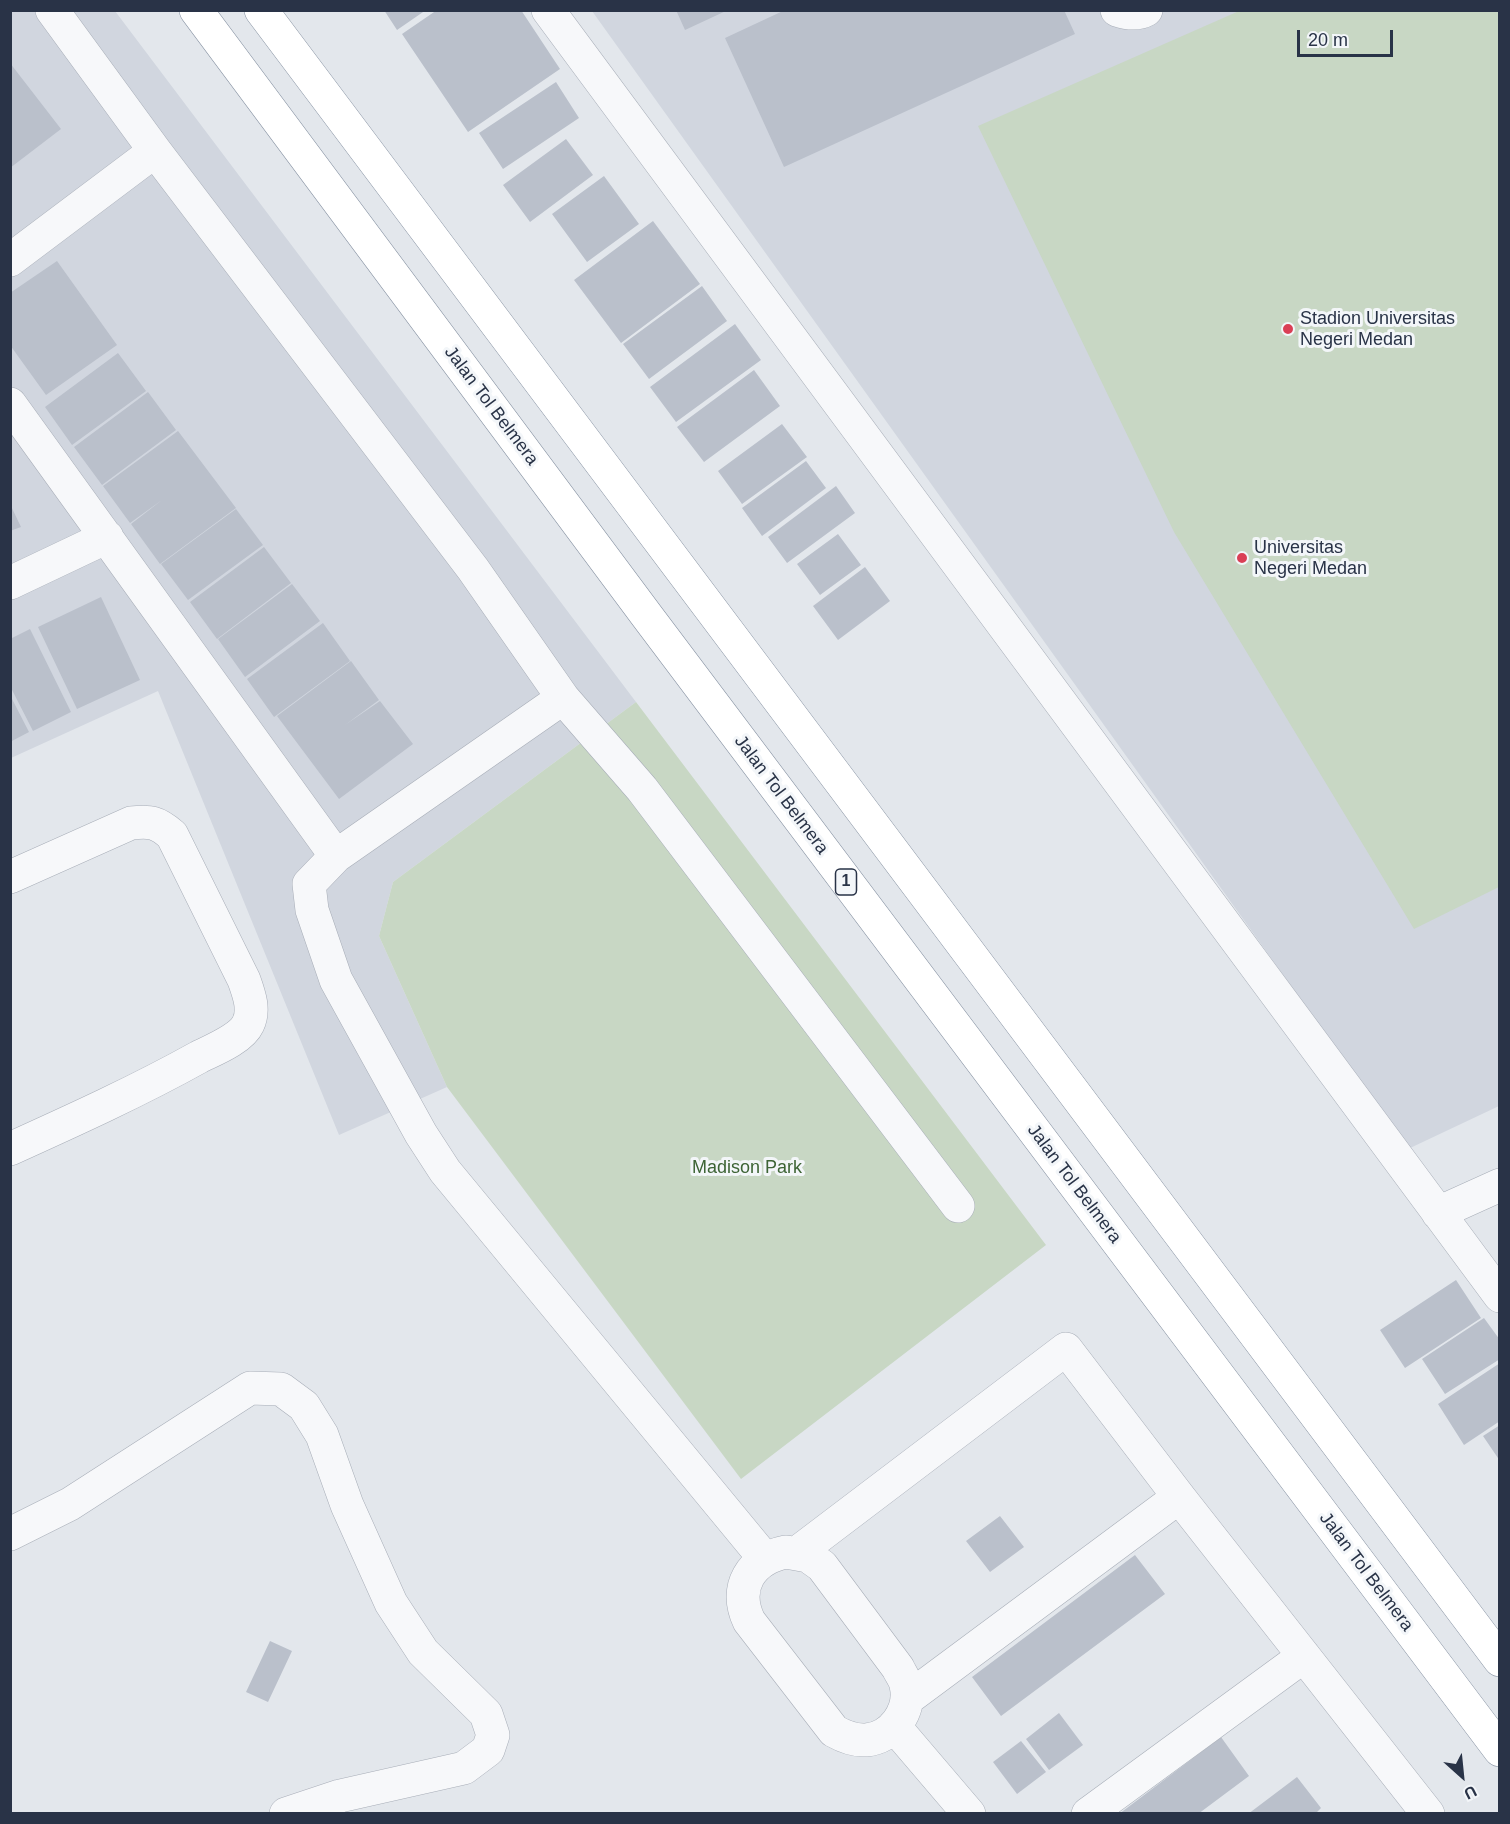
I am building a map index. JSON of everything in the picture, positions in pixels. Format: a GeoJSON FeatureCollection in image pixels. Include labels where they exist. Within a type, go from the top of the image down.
{"type":"FeatureCollection","features":[{"type":"Feature","properties":{"kind":"highway","name":"Jalan Tol Belmera"},"geometry":{"type":"LineString","coordinates":[[196,10],[647,616],[1500,1750]]}},
{"type":"Feature","properties":{"kind":"highway"},"geometry":{"type":"LineString","coordinates":[[261,10],[1500,1660]]}},
{"type":"Feature","properties":{"kind":"street"},"geometry":{"type":"LineString","coordinates":[[52,10],[155,151],[473,569],[563,698],[642,789],[958,1206]]}},
{"type":"Feature","properties":{"kind":"street"},"geometry":{"type":"LineString","coordinates":[[548,10],[1500,1296]]}},
{"type":"Feature","properties":{"kind":"street"},"geometry":{"type":"LineString","coordinates":[[1117,10],[1125,13],[1141,13],[1146,10]]}},
{"type":"Feature","properties":{"kind":"street"},"geometry":{"type":"LineString","coordinates":[[10,260],[155,151]]}},
{"type":"Feature","properties":{"kind":"street"},"geometry":{"type":"LineString","coordinates":[[10,404],[336,856]]}},
{"type":"Feature","properties":{"kind":"street"},"geometry":{"type":"LineString","coordinates":[[10,583],[107,537]]}},
{"type":"Feature","properties":{"kind":"street"},"geometry":{"type":"LineString","coordinates":[[563,698],[336,856],[309,884],[312,910],[336,980],[421,1134],[445,1171],[765,1558]]}},
{"type":"Feature","properties":{"kind":"street"},"geometry":{"type":"LineString","coordinates":[[10,877],[131,823],[146,821],[159,824],[172,836],[243,980],[251,1011],[247,1025],[234,1038],[168,1074],[10,1149]]}},
{"type":"Feature","properties":{"kind":"street"},"geometry":{"type":"LineString","coordinates":[[1438,1213],[1500,1185]]}},
{"type":"Feature","properties":{"kind":"street"},"geometry":{"type":"LineString","coordinates":[[797,1553],[1066,1349],[1304,1656],[1418,1810]]}},
{"type":"Feature","properties":{"kind":"street"},"geometry":{"type":"LineString","coordinates":[[10,1534],[70,1504],[250,1388],[281,1389],[304,1406],[322,1435],[347,1505],[391,1604],[423,1652],[486,1714],[493,1735],[488,1750],[464,1768],[340,1797],[286,1814]]}},
{"type":"Feature","properties":{"kind":"street"},"geometry":{"type":"LineString","coordinates":[[969,1814],[901,1712],[906,1684],[897,1668],[822,1566],[808,1556],[786,1552],[765,1558],[755,1567],[746,1581],[742,1596],[748,1621],[834,1731],[846,1737],[865,1740],[882,1736],[901,1712],[1179,1497]]}},
{"type":"Feature","properties":{"kind":"street"},"geometry":{"type":"LineString","coordinates":[[1088,1814],[1304,1656]]}},
{"type":"Feature","properties":{"kind":"shaded area"},"geometry":{"type":"Polygon","coordinates":[[[10,11],[115,11],[636,702],[393,882],[379,936],[447,1087],[339,1135],[158,691],[11,758],[10,11]]]}},
{"type":"Feature","properties":{"kind":"shaded area","name":"Universitas Negeri Medan"},"geometry":{"type":"Polygon","coordinates":[[[592,11],[1499,11],[1499,1106],[1408,1149],[592,11]]]}},
{"type":"Feature","properties":{"kind":"green space","name":"Stadion Universitas Negeri Medan"},"geometry":{"type":"Polygon","coordinates":[[[1239,11],[1499,11],[1499,887],[1414,929],[1174,532],[978,126],[1239,11]]]}},
{"type":"Feature","properties":{"kind":"green space","name":"Madison Park"},"geometry":{"type":"Polygon","coordinates":[[[636,702],[1046,1245],[741,1479],[447,1087],[379,936],[393,882],[636,702]]]}},
{"type":"Feature","properties":{"kind":"building"},"geometry":{"type":"Polygon","coordinates":[[[384,10],[426,10],[397,30],[384,10]]]}},
{"type":"Feature","properties":{"kind":"building"},"geometry":{"type":"Polygon","coordinates":[[[437,10],[521,10],[560,69],[468,132],[402,34],[437,10]]]}},
{"type":"Feature","properties":{"kind":"building"},"geometry":{"type":"Polygon","coordinates":[[[676,10],[728,10],[685,30],[676,10]]]}},
{"type":"Feature","properties":{"kind":"building"},"geometry":{"type":"Polygon","coordinates":[[[785,10],[1064,10],[1075,34],[784,167],[725,38],[785,10]]]}},
{"type":"Feature","properties":{"kind":"building"},"geometry":{"type":"Polygon","coordinates":[[[10,63],[61,129],[10,168],[10,63]]]}},
{"type":"Feature","properties":{"kind":"building"},"geometry":{"type":"Polygon","coordinates":[[[556,82],[579,118],[503,169],[479,133],[556,82]]]}},
{"type":"Feature","properties":{"kind":"building"},"geometry":{"type":"Polygon","coordinates":[[[566,139],[593,175],[530,222],[503,185],[566,139]]]}},
{"type":"Feature","properties":{"kind":"building"},"geometry":{"type":"Polygon","coordinates":[[[604,176],[639,224],[587,262],[552,214],[604,176]]]}},
{"type":"Feature","properties":{"kind":"building"},"geometry":{"type":"Polygon","coordinates":[[[653,221],[700,284],[621,343],[574,280],[653,221]]]}},
{"type":"Feature","properties":{"kind":"building"},"geometry":{"type":"Polygon","coordinates":[[[57,261],[117,345],[46,395],[10,345],[10,293],[57,261]]]}},
{"type":"Feature","properties":{"kind":"building"},"geometry":{"type":"Polygon","coordinates":[[[702,286],[727,321],[649,379],[623,344],[702,286]]]}},
{"type":"Feature","properties":{"kind":"building"},"geometry":{"type":"Polygon","coordinates":[[[735,324],[761,360],[676,422],[650,387],[735,324]]]}},
{"type":"Feature","properties":{"kind":"building"},"geometry":{"type":"Polygon","coordinates":[[[118,353],[146,391],[72,445],[45,407],[118,353]]]}},
{"type":"Feature","properties":{"kind":"building"},"geometry":{"type":"Polygon","coordinates":[[[754,370],[780,406],[704,462],[677,427],[754,370]]]}},
{"type":"Feature","properties":{"kind":"building"},"geometry":{"type":"Polygon","coordinates":[[[148,392],[176,430],[102,485],[74,447],[148,392]]]}},
{"type":"Feature","properties":{"kind":"building"},"geometry":{"type":"Polygon","coordinates":[[[782,424],[807,457],[742,504],[718,471],[782,424]]]}},
{"type":"Feature","properties":{"kind":"building"},"geometry":{"type":"Polygon","coordinates":[[[178,431],[236,508],[160,564],[131,524],[162,500],[130,523],[103,486],[178,431]]]}},
{"type":"Feature","properties":{"kind":"building"},"geometry":{"type":"Polygon","coordinates":[[[806,461],[826,488],[762,536],[742,508],[806,461]]]}},
{"type":"Feature","properties":{"kind":"building"},"geometry":{"type":"Polygon","coordinates":[[[836,486],[855,513],[787,563],[768,537],[836,486]]]}},
{"type":"Feature","properties":{"kind":"building"},"geometry":{"type":"Polygon","coordinates":[[[10,504],[21,527],[10,531],[10,504]]]}},
{"type":"Feature","properties":{"kind":"building"},"geometry":{"type":"Polygon","coordinates":[[[236,509],[263,545],[188,600],[161,564],[236,509]]]}},
{"type":"Feature","properties":{"kind":"building"},"geometry":{"type":"Polygon","coordinates":[[[838,534],[861,565],[820,595],[797,564],[838,534]]]}},
{"type":"Feature","properties":{"kind":"building"},"geometry":{"type":"Polygon","coordinates":[[[264,547],[291,583],[217,639],[190,602],[264,547]]]}},
{"type":"Feature","properties":{"kind":"building"},"geometry":{"type":"Polygon","coordinates":[[[865,567],[890,601],[838,640],[813,606],[865,567]]]}},
{"type":"Feature","properties":{"kind":"building"},"geometry":{"type":"Polygon","coordinates":[[[292,584],[320,621],[245,677],[218,639],[292,584]]]}},
{"type":"Feature","properties":{"kind":"building"},"geometry":{"type":"Polygon","coordinates":[[[101,597],[140,680],[77,709],[38,627],[101,597]]]}},
{"type":"Feature","properties":{"kind":"building"},"geometry":{"type":"Polygon","coordinates":[[[323,623],[350,661],[274,717],[247,679],[323,623]]]}},
{"type":"Feature","properties":{"kind":"building"},"geometry":{"type":"Polygon","coordinates":[[[30,629],[71,712],[33,731],[10,686],[10,639],[30,629]]]}},
{"type":"Feature","properties":{"kind":"building"},"geometry":{"type":"Polygon","coordinates":[[[351,661],[379,700],[345,725],[380,701],[413,744],[339,799],[277,716],[351,661]]]}},
{"type":"Feature","properties":{"kind":"building"},"geometry":{"type":"Polygon","coordinates":[[[10,695],[29,732],[10,742],[10,695]]]}},
{"type":"Feature","properties":{"kind":"building"},"geometry":{"type":"Polygon","coordinates":[[[1456,1280],[1481,1318],[1405,1368],[1380,1330],[1456,1280]]]}},
{"type":"Feature","properties":{"kind":"building"},"geometry":{"type":"Polygon","coordinates":[[[1484,1318],[1500,1340],[1500,1359],[1445,1394],[1422,1359],[1484,1318]]]}},
{"type":"Feature","properties":{"kind":"building"},"geometry":{"type":"Polygon","coordinates":[[[1500,1363],[1500,1421],[1464,1445],[1438,1404],[1500,1363]]]}},
{"type":"Feature","properties":{"kind":"building"},"geometry":{"type":"Polygon","coordinates":[[[1500,1425],[1500,1461],[1483,1436],[1500,1425]]]}},
{"type":"Feature","properties":{"kind":"building"},"geometry":{"type":"Polygon","coordinates":[[[1000,1516],[1024,1547],[990,1572],[966,1541],[1000,1516]]]}},
{"type":"Feature","properties":{"kind":"building"},"geometry":{"type":"Polygon","coordinates":[[[1135,1555],[1165,1594],[1001,1716],[972,1677],[1135,1555]]]}},
{"type":"Feature","properties":{"kind":"building"},"geometry":{"type":"Polygon","coordinates":[[[270,1641],[292,1651],[268,1702],[246,1692],[270,1641]]]}},
{"type":"Feature","properties":{"kind":"building"},"geometry":{"type":"Polygon","coordinates":[[[1059,1713],[1083,1745],[1049,1770],[1026,1739],[1059,1713]]]}},
{"type":"Feature","properties":{"kind":"building"},"geometry":{"type":"Polygon","coordinates":[[[1221,1737],[1249,1776],[1198,1814],[1119,1814],[1221,1737]]]}},
{"type":"Feature","properties":{"kind":"building"},"geometry":{"type":"Polygon","coordinates":[[[1021,1741],[1046,1772],[1017,1794],[993,1762],[1021,1741]]]}},
{"type":"Feature","properties":{"kind":"building"},"geometry":{"type":"Polygon","coordinates":[[[1297,1777],[1321,1808],[1315,1814],[1248,1814],[1297,1777]]]}},
{"type":"Feature","properties":{"kind":"place","name":"Stadion Universitas Negeri Medan"},"geometry":{"type":"Point","coordinates":[1288,329]}},
{"type":"Feature","properties":{"kind":"place","name":"Universitas Negeri Medan"},"geometry":{"type":"Point","coordinates":[1242,558]}}]}
